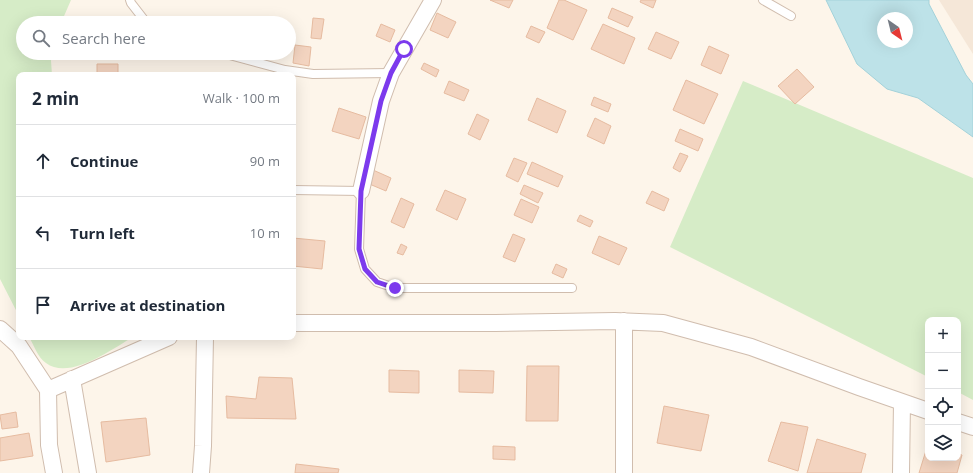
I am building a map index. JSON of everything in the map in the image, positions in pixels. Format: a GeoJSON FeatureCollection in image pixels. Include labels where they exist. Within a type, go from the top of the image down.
{"type":"FeatureCollection","features":[{"type":"Feature","properties":{"kind":"street"},"geometry":{"type":"LineString","coordinates":[[361,191],[381,101],[391,73],[433,0]]}},
{"type":"Feature","properties":{"kind":"street"},"geometry":{"type":"LineString","coordinates":[[296,323],[495,323],[624,321],[664,323],[752,347],[852,385],[925,410]]}},
{"type":"Feature","properties":{"kind":"street"},"geometry":{"type":"LineString","coordinates":[[624,321],[624,473]]}},
{"type":"Feature","properties":{"kind":"street"},"geometry":{"type":"LineString","coordinates":[[0,329],[19,346],[48,390],[49,446],[54,473]]}},
{"type":"Feature","properties":{"kind":"street"},"geometry":{"type":"LineString","coordinates":[[48,390],[162,340]]}},
{"type":"Feature","properties":{"kind":"street"},"geometry":{"type":"LineString","coordinates":[[201,473],[205,340]]}},
{"type":"Feature","properties":{"kind":"street"},"geometry":{"type":"LineString","coordinates":[[72,379],[88,473]]}},
{"type":"Feature","properties":{"kind":"street"},"geometry":{"type":"LineString","coordinates":[[901,473],[902,402]]}},
{"type":"Feature","properties":{"kind":"street"},"geometry":{"type":"LineString","coordinates":[[961,423],[973,427]]}},
{"type":"Feature","properties":{"kind":"lane"},"geometry":{"type":"LineString","coordinates":[[130,0],[141,16]]}},
{"type":"Feature","properties":{"kind":"lane"},"geometry":{"type":"LineString","coordinates":[[763,0],[791,16]]}},
{"type":"Feature","properties":{"kind":"lane"},"geometry":{"type":"LineString","coordinates":[[248,60],[285,70],[313,74],[391,73]]}},
{"type":"Feature","properties":{"kind":"lane"},"geometry":{"type":"LineString","coordinates":[[296,190],[361,191],[359,249],[365,269],[377,282],[395,288],[572,288]]}},
{"type":"Feature","properties":{"kind":"shaded area"},"geometry":{"type":"Polygon","coordinates":[[[939,0],[973,0],[973,54],[939,0]]]}},
{"type":"Feature","properties":{"kind":"green space"},"geometry":{"type":"Polygon","coordinates":[[[0,0],[71,0],[64,16],[16,16],[16,60],[51,60],[52,72],[16,72],[16,310],[0,279],[0,0]]]}},
{"type":"Feature","properties":{"kind":"green space"},"geometry":{"type":"Polygon","coordinates":[[[743,81],[973,178],[973,400],[961,394],[961,317],[925,317],[925,375],[670,247],[743,81]]]}},
{"type":"Feature","properties":{"kind":"green space"},"geometry":{"type":"Polygon","coordinates":[[[30,340],[128,340],[102,355],[78,366],[55,368],[43,361],[38,355],[30,340]]]}},
{"type":"Feature","properties":{"kind":"water"},"geometry":{"type":"Polygon","coordinates":[[[826,0],[929,0],[929,4],[966,75],[973,84],[973,137],[918,98],[887,89],[857,64],[826,0]]]}},
{"type":"Feature","properties":{"kind":"building"},"geometry":{"type":"Polygon","coordinates":[[[490,0],[513,0],[509,8],[490,0]]]}},
{"type":"Feature","properties":{"kind":"building"},"geometry":{"type":"Polygon","coordinates":[[[559,0],[564,0],[587,10],[573,40],[547,28],[559,0]]]}},
{"type":"Feature","properties":{"kind":"building"},"geometry":{"type":"Polygon","coordinates":[[[641,0],[656,0],[653,8],[640,2],[641,0]]]}},
{"type":"Feature","properties":{"kind":"building"},"geometry":{"type":"Polygon","coordinates":[[[612,8],[633,17],[628,27],[608,18],[612,8]]]}},
{"type":"Feature","properties":{"kind":"building"},"geometry":{"type":"Polygon","coordinates":[[[437,13],[456,22],[448,38],[430,30],[437,13]]]}},
{"type":"Feature","properties":{"kind":"building"},"geometry":{"type":"Polygon","coordinates":[[[313,18],[324,19],[321,39],[311,38],[313,18]]]}},
{"type":"Feature","properties":{"kind":"building"},"geometry":{"type":"Polygon","coordinates":[[[381,24],[395,30],[390,42],[376,36],[381,24]]]}},
{"type":"Feature","properties":{"kind":"building"},"geometry":{"type":"Polygon","coordinates":[[[603,24],[635,38],[624,64],[591,49],[603,24]]]}},
{"type":"Feature","properties":{"kind":"building"},"geometry":{"type":"Polygon","coordinates":[[[531,26],[545,32],[539,43],[526,37],[531,26]]]}},
{"type":"Feature","properties":{"kind":"building"},"geometry":{"type":"Polygon","coordinates":[[[656,32],[679,42],[671,59],[648,49],[656,32]]]}},
{"type":"Feature","properties":{"kind":"building"},"geometry":{"type":"Polygon","coordinates":[[[296,45],[311,47],[309,66],[293,63],[293,60],[296,60],[296,45]]]}},
{"type":"Feature","properties":{"kind":"building"},"geometry":{"type":"Polygon","coordinates":[[[709,46],[729,55],[721,74],[701,65],[709,46]]]}},
{"type":"Feature","properties":{"kind":"building"},"geometry":{"type":"Polygon","coordinates":[[[424,63],[439,70],[436,77],[421,69],[424,63]]]}},
{"type":"Feature","properties":{"kind":"building"},"geometry":{"type":"Polygon","coordinates":[[[97,64],[118,64],[118,72],[97,72],[97,64]]]}},
{"type":"Feature","properties":{"kind":"building"},"geometry":{"type":"Polygon","coordinates":[[[797,69],[814,87],[795,104],[778,86],[797,69]]]}},
{"type":"Feature","properties":{"kind":"building"},"geometry":{"type":"Polygon","coordinates":[[[686,80],[718,94],[704,124],[673,110],[686,80]]]}},
{"type":"Feature","properties":{"kind":"building"},"geometry":{"type":"Polygon","coordinates":[[[449,81],[469,90],[464,101],[444,93],[449,81]]]}},
{"type":"Feature","properties":{"kind":"building"},"geometry":{"type":"Polygon","coordinates":[[[594,97],[611,104],[608,112],[591,105],[594,97]]]}},
{"type":"Feature","properties":{"kind":"building"},"geometry":{"type":"Polygon","coordinates":[[[537,98],[566,111],[557,133],[528,120],[537,98]]]}},
{"type":"Feature","properties":{"kind":"building"},"geometry":{"type":"Polygon","coordinates":[[[339,108],[366,117],[359,139],[332,131],[339,108]]]}},
{"type":"Feature","properties":{"kind":"building"},"geometry":{"type":"Polygon","coordinates":[[[477,114],[489,120],[480,140],[468,134],[477,114]]]}},
{"type":"Feature","properties":{"kind":"building"},"geometry":{"type":"Polygon","coordinates":[[[595,118],[611,126],[604,144],[587,136],[595,118]]]}},
{"type":"Feature","properties":{"kind":"building"},"geometry":{"type":"Polygon","coordinates":[[[680,129],[703,139],[698,151],[675,141],[680,129]]]}},
{"type":"Feature","properties":{"kind":"building"},"geometry":{"type":"Polygon","coordinates":[[[680,153],[688,156],[680,172],[673,168],[680,153]]]}},
{"type":"Feature","properties":{"kind":"building"},"geometry":{"type":"Polygon","coordinates":[[[514,158],[527,163],[518,182],[506,176],[514,158]]]}},
{"type":"Feature","properties":{"kind":"building"},"geometry":{"type":"Polygon","coordinates":[[[532,162],[563,176],[558,187],[527,174],[532,162]]]}},
{"type":"Feature","properties":{"kind":"building"},"geometry":{"type":"Polygon","coordinates":[[[373,170],[391,178],[386,191],[367,183],[373,170]]]}},
{"type":"Feature","properties":{"kind":"building"},"geometry":{"type":"Polygon","coordinates":[[[524,185],[543,193],[538,203],[520,194],[524,185]]]}},
{"type":"Feature","properties":{"kind":"building"},"geometry":{"type":"Polygon","coordinates":[[[445,190],[466,199],[457,220],[436,210],[445,190]]]}},
{"type":"Feature","properties":{"kind":"building"},"geometry":{"type":"Polygon","coordinates":[[[652,191],[669,199],[664,211],[646,203],[652,191]]]}},
{"type":"Feature","properties":{"kind":"building"},"geometry":{"type":"Polygon","coordinates":[[[401,198],[414,204],[404,228],[391,222],[401,198]]]}},
{"type":"Feature","properties":{"kind":"building"},"geometry":{"type":"Polygon","coordinates":[[[521,199],[539,207],[532,223],[514,215],[521,199]]]}},
{"type":"Feature","properties":{"kind":"building"},"geometry":{"type":"Polygon","coordinates":[[[580,215],[593,221],[590,227],[577,221],[580,215]]]}},
{"type":"Feature","properties":{"kind":"building"},"geometry":{"type":"Polygon","coordinates":[[[513,234],[525,239],[515,262],[503,257],[513,234]]]}},
{"type":"Feature","properties":{"kind":"building"},"geometry":{"type":"Polygon","coordinates":[[[599,236],[627,248],[619,265],[592,253],[599,236]]]}},
{"type":"Feature","properties":{"kind":"building"},"geometry":{"type":"Polygon","coordinates":[[[296,238],[325,241],[322,269],[296,266],[296,238]]]}},
{"type":"Feature","properties":{"kind":"building"},"geometry":{"type":"Polygon","coordinates":[[[401,244],[407,247],[403,255],[397,253],[401,244]]]}},
{"type":"Feature","properties":{"kind":"building"},"geometry":{"type":"Polygon","coordinates":[[[556,264],[567,269],[563,278],[552,273],[556,264]]]}},
{"type":"Feature","properties":{"kind":"building"},"geometry":{"type":"Polygon","coordinates":[[[527,366],[559,366],[558,421],[526,421],[527,366]]]}},
{"type":"Feature","properties":{"kind":"building"},"geometry":{"type":"Polygon","coordinates":[[[389,370],[419,371],[419,393],[389,392],[389,370]]]}},
{"type":"Feature","properties":{"kind":"building"},"geometry":{"type":"Polygon","coordinates":[[[459,370],[494,371],[493,393],[459,392],[459,370]]]}},
{"type":"Feature","properties":{"kind":"building"},"geometry":{"type":"Polygon","coordinates":[[[259,377],[292,378],[296,419],[227,418],[226,396],[256,399],[259,377]]]}},
{"type":"Feature","properties":{"kind":"building"},"geometry":{"type":"Polygon","coordinates":[[[664,406],[709,415],[701,451],[657,443],[664,406]]]}},
{"type":"Feature","properties":{"kind":"building"},"geometry":{"type":"Polygon","coordinates":[[[16,412],[18,427],[2,429],[0,415],[16,412]]]}},
{"type":"Feature","properties":{"kind":"building"},"geometry":{"type":"Polygon","coordinates":[[[146,418],[150,455],[106,462],[101,422],[146,418]]]}},
{"type":"Feature","properties":{"kind":"building"},"geometry":{"type":"Polygon","coordinates":[[[781,422],[808,427],[798,471],[768,461],[781,422]]]}},
{"type":"Feature","properties":{"kind":"building"},"geometry":{"type":"Polygon","coordinates":[[[29,433],[33,456],[0,461],[0,438],[29,433]]]}},
{"type":"Feature","properties":{"kind":"building"},"geometry":{"type":"Polygon","coordinates":[[[817,439],[866,454],[861,473],[807,473],[817,439]]]}},
{"type":"Feature","properties":{"kind":"building"},"geometry":{"type":"Polygon","coordinates":[[[493,446],[515,447],[515,460],[493,459],[493,446]]]}},
{"type":"Feature","properties":{"kind":"building"},"geometry":{"type":"Polygon","coordinates":[[[925,454],[925,461],[960,461],[957,473],[919,473],[925,454]]]}},
{"type":"Feature","properties":{"kind":"building"},"geometry":{"type":"Polygon","coordinates":[[[296,464],[339,469],[338,473],[295,473],[296,464]]]}},
{"type":"Feature","properties":{"kind":"route"},"geometry":{"type":"LineString","coordinates":[[395,288],[377,282],[365,269],[359,249],[361,191],[381,101],[391,73],[404,49]]}}]}
